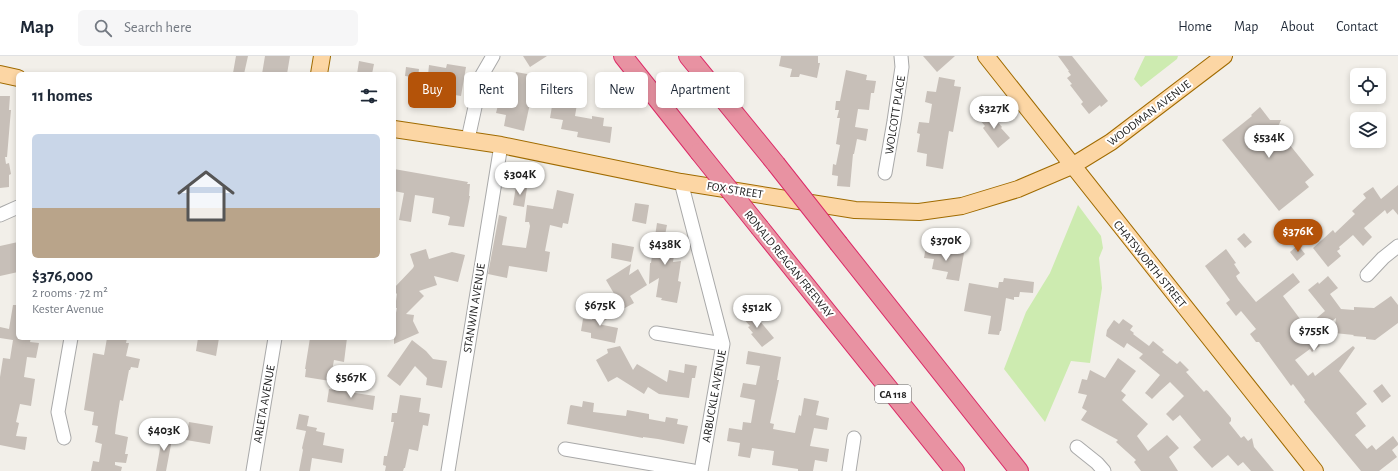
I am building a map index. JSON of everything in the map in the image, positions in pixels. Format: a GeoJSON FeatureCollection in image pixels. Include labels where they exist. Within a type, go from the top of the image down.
{"type":"FeatureCollection","features":[{"type":"Feature","properties":{"kind":"highway","name":"RONALD REAGAN FREEWAY"},"geometry":{"type":"LineString","coordinates":[[623,56],[955,471]]}},
{"type":"Feature","properties":{"kind":"highway"},"geometry":{"type":"LineString","coordinates":[[688,56],[776,164],[1019,471]]}},
{"type":"Feature","properties":{"kind":"main road"},"geometry":{"type":"LineString","coordinates":[[319,72],[322,56]]}},
{"type":"Feature","properties":{"kind":"main road","name":"CHATSWORTH STREET"},"geometry":{"type":"LineString","coordinates":[[986,56],[1315,471]]}},
{"type":"Feature","properties":{"kind":"main road","name":"WOODMAN AVENUE"},"geometry":{"type":"LineString","coordinates":[[1072,166],[1111,142],[1224,56]]}},
{"type":"Feature","properties":{"kind":"main road"},"geometry":{"type":"LineString","coordinates":[[0,74],[16,78]]}},
{"type":"Feature","properties":{"kind":"main road","name":"FOX STREET"},"geometry":{"type":"LineString","coordinates":[[396,129],[468,139],[681,182],[855,210],[920,212],[962,206],[1018,189],[1072,166]]}},
{"type":"Feature","properties":{"kind":"street"},"geometry":{"type":"LineString","coordinates":[[468,139],[482,75],[493,56]]}},
{"type":"Feature","properties":{"kind":"street","name":"WOLCOTT PLACE"},"geometry":{"type":"LineString","coordinates":[[885,173],[896,113],[902,56]]}},
{"type":"Feature","properties":{"kind":"street","name":"STANWIN AVENUE"},"geometry":{"type":"LineString","coordinates":[[448,471],[500,145]]}},
{"type":"Feature","properties":{"kind":"street","name":"ARBUCKLE AVENUE"},"geometry":{"type":"LineString","coordinates":[[681,182],[723,344],[701,471]]}},
{"type":"Feature","properties":{"kind":"street"},"geometry":{"type":"LineString","coordinates":[[0,215],[16,208]]}},
{"type":"Feature","properties":{"kind":"street"},"geometry":{"type":"LineString","coordinates":[[1367,275],[1382,258],[1398,246]]}},
{"type":"Feature","properties":{"kind":"street"},"geometry":{"type":"LineString","coordinates":[[656,333],[723,344]]}},
{"type":"Feature","properties":{"kind":"street"},"geometry":{"type":"LineString","coordinates":[[64,438],[58,412],[71,340]]}},
{"type":"Feature","properties":{"kind":"street","name":"ARLETA AVENUE"},"geometry":{"type":"LineString","coordinates":[[253,471],[275,340]]}},
{"type":"Feature","properties":{"kind":"street"},"geometry":{"type":"LineString","coordinates":[[849,471],[854,438]]}},
{"type":"Feature","properties":{"kind":"street"},"geometry":{"type":"LineString","coordinates":[[1077,447],[1097,463],[1104,471]]}},
{"type":"Feature","properties":{"kind":"street"},"geometry":{"type":"LineString","coordinates":[[565,449],[693,471]]}},
{"type":"Feature","properties":{"kind":"green space"},"geometry":{"type":"Polygon","coordinates":[[[1145,56],[1178,56],[1177,59],[1141,87],[1134,79],[1145,56]]]}},
{"type":"Feature","properties":{"kind":"green space"},"geometry":{"type":"Polygon","coordinates":[[[1078,205],[1101,236],[1103,248],[1099,258],[1102,288],[1090,363],[1071,361],[1045,422],[1004,369],[1026,312],[1050,273],[1078,205]]]}},
{"type":"Feature","properties":{"kind":"building"},"geometry":{"type":"Polygon","coordinates":[[[236,56],[248,56],[244,72],[233,72],[236,56]]]}},
{"type":"Feature","properties":{"kind":"building"},"geometry":{"type":"Polygon","coordinates":[[[265,56],[290,56],[287,72],[262,72],[265,56]]]}},
{"type":"Feature","properties":{"kind":"building"},"geometry":{"type":"Polygon","coordinates":[[[523,56],[547,56],[530,67],[523,56]]]}},
{"type":"Feature","properties":{"kind":"building"},"geometry":{"type":"Polygon","coordinates":[[[781,56],[818,56],[818,63],[820,63],[817,78],[800,74],[799,77],[790,77],[792,69],[779,66],[781,56]]]}},
{"type":"Feature","properties":{"kind":"building"},"geometry":{"type":"Polygon","coordinates":[[[923,56],[955,56],[937,72],[923,56]]]}},
{"type":"Feature","properties":{"kind":"building"},"geometry":{"type":"Polygon","coordinates":[[[1058,56],[1072,56],[1108,101],[1101,107],[1100,105],[1089,114],[1081,104],[1083,102],[1070,85],[1072,84],[1067,78],[1071,75],[1058,56]]]}},
{"type":"Feature","properties":{"kind":"building"},"geometry":{"type":"Polygon","coordinates":[[[359,61],[374,64],[372,72],[357,72],[359,61]]]}},
{"type":"Feature","properties":{"kind":"building"},"geometry":{"type":"Polygon","coordinates":[[[447,64],[466,67],[461,96],[456,95],[456,72],[428,72],[429,65],[446,68],[447,64]]]}},
{"type":"Feature","properties":{"kind":"building"},"geometry":{"type":"Polygon","coordinates":[[[406,67],[419,69],[419,72],[408,72],[408,76],[405,76],[406,67]]]}},
{"type":"Feature","properties":{"kind":"building"},"geometry":{"type":"Polygon","coordinates":[[[846,70],[867,75],[866,80],[876,81],[874,93],[871,93],[869,110],[858,109],[855,127],[868,129],[866,141],[857,139],[853,154],[850,187],[837,186],[838,176],[832,175],[833,164],[836,165],[840,145],[836,144],[840,118],[837,118],[839,110],[835,110],[836,101],[840,101],[846,70]]]}},
{"type":"Feature","properties":{"kind":"building"},"geometry":{"type":"Polygon","coordinates":[[[518,72],[526,74],[526,108],[529,108],[524,131],[504,126],[506,115],[496,113],[497,108],[518,108],[518,72]]]}},
{"type":"Feature","properties":{"kind":"building"},"geometry":{"type":"Polygon","coordinates":[[[939,77],[955,80],[954,86],[961,87],[953,132],[949,131],[943,169],[926,166],[927,154],[917,152],[920,134],[917,133],[919,122],[929,123],[932,104],[925,102],[927,91],[936,92],[939,77]]]}},
{"type":"Feature","properties":{"kind":"building"},"geometry":{"type":"Polygon","coordinates":[[[0,96],[10,96],[9,110],[11,110],[7,157],[5,157],[6,164],[9,163],[11,174],[9,175],[9,187],[0,188],[0,96]]]}},
{"type":"Feature","properties":{"kind":"building"},"geometry":{"type":"Polygon","coordinates":[[[1260,107],[1270,120],[1281,120],[1277,129],[1314,175],[1305,182],[1309,187],[1279,211],[1222,140],[1252,116],[1251,115],[1260,107]]]}},
{"type":"Feature","properties":{"kind":"building"},"geometry":{"type":"Polygon","coordinates":[[[552,108],[576,108],[575,116],[592,119],[592,116],[604,118],[603,126],[612,127],[610,143],[577,137],[578,132],[561,129],[563,120],[550,118],[552,108]]]}},
{"type":"Feature","properties":{"kind":"building"},"geometry":{"type":"Polygon","coordinates":[[[988,111],[1010,138],[998,148],[983,128],[985,126],[979,119],[988,111]]]}},
{"type":"Feature","properties":{"kind":"building"},"geometry":{"type":"Polygon","coordinates":[[[396,169],[468,182],[467,184],[470,184],[470,196],[464,227],[448,225],[450,217],[432,213],[434,198],[415,195],[411,222],[399,220],[404,193],[396,191],[396,169]]]}},
{"type":"Feature","properties":{"kind":"building"},"geometry":{"type":"Polygon","coordinates":[[[1398,185],[1398,215],[1393,209],[1387,214],[1385,210],[1364,228],[1372,237],[1363,246],[1353,235],[1339,247],[1340,249],[1337,251],[1341,256],[1328,267],[1313,248],[1333,230],[1335,233],[1355,214],[1352,211],[1366,198],[1363,194],[1373,187],[1381,199],[1398,185]]]}},
{"type":"Feature","properties":{"kind":"building"},"geometry":{"type":"Polygon","coordinates":[[[516,186],[527,188],[524,207],[513,205],[516,186]]]}},
{"type":"Feature","properties":{"kind":"building"},"geometry":{"type":"Polygon","coordinates":[[[557,190],[574,194],[568,224],[563,223],[562,228],[550,225],[545,251],[550,252],[547,272],[509,266],[507,278],[488,274],[499,215],[507,217],[502,245],[526,248],[530,226],[529,222],[525,222],[527,205],[553,209],[557,190]]]}},
{"type":"Feature","properties":{"kind":"building"},"geometry":{"type":"Polygon","coordinates":[[[635,203],[649,205],[646,224],[632,221],[635,203]]]}},
{"type":"Feature","properties":{"kind":"building"},"geometry":{"type":"Polygon","coordinates":[[[657,223],[667,225],[665,235],[677,237],[673,262],[681,261],[678,281],[681,282],[677,303],[661,300],[662,298],[656,297],[659,278],[649,284],[650,263],[657,223]]]}},
{"type":"Feature","properties":{"kind":"building"},"geometry":{"type":"Polygon","coordinates":[[[1244,233],[1252,242],[1245,248],[1237,239],[1244,233]]]}},
{"type":"Feature","properties":{"kind":"building"},"geometry":{"type":"Polygon","coordinates":[[[16,242],[16,272],[0,276],[0,246],[16,242]]]}},
{"type":"Feature","properties":{"kind":"building"},"geometry":{"type":"Polygon","coordinates":[[[612,243],[634,247],[631,262],[611,258],[612,243]]]}},
{"type":"Feature","properties":{"kind":"building"},"geometry":{"type":"Polygon","coordinates":[[[1298,245],[1305,254],[1297,261],[1290,252],[1298,245]]]}},
{"type":"Feature","properties":{"kind":"building"},"geometry":{"type":"Polygon","coordinates":[[[926,246],[964,253],[959,281],[946,279],[948,272],[932,269],[934,259],[924,258],[926,246]]]}},
{"type":"Feature","properties":{"kind":"building"},"geometry":{"type":"Polygon","coordinates":[[[426,249],[429,259],[452,252],[465,255],[458,282],[434,276],[437,285],[419,291],[424,296],[406,314],[414,315],[413,321],[419,333],[394,344],[394,340],[396,340],[396,286],[414,266],[410,254],[426,249]]]}},
{"type":"Feature","properties":{"kind":"building"},"geometry":{"type":"Polygon","coordinates":[[[1226,249],[1236,263],[1234,264],[1240,273],[1236,276],[1238,280],[1256,302],[1293,273],[1300,282],[1283,296],[1306,327],[1325,311],[1308,290],[1318,282],[1319,284],[1328,276],[1338,288],[1330,294],[1341,309],[1354,310],[1354,307],[1374,308],[1391,296],[1398,305],[1398,323],[1375,340],[1366,339],[1366,337],[1334,333],[1336,318],[1319,331],[1308,330],[1320,346],[1312,352],[1310,349],[1295,360],[1308,376],[1313,372],[1315,376],[1353,346],[1355,348],[1339,371],[1367,404],[1356,413],[1366,426],[1355,435],[1367,449],[1372,445],[1376,450],[1393,436],[1398,443],[1398,445],[1392,450],[1397,457],[1379,471],[1361,471],[1304,402],[1305,400],[1293,384],[1291,386],[1259,342],[1256,342],[1250,334],[1256,329],[1241,311],[1236,316],[1226,303],[1230,300],[1205,266],[1226,249]]]}},
{"type":"Feature","properties":{"kind":"building"},"geometry":{"type":"Polygon","coordinates":[[[631,264],[629,275],[638,269],[647,285],[630,296],[634,303],[623,309],[606,280],[631,264]]]}},
{"type":"Feature","properties":{"kind":"building"},"geometry":{"type":"Polygon","coordinates":[[[1004,278],[1034,282],[1033,293],[1020,292],[1019,297],[1014,297],[1014,300],[1006,298],[1001,331],[999,335],[988,334],[991,316],[964,311],[969,283],[998,288],[999,282],[1003,282],[1004,278]]]}},
{"type":"Feature","properties":{"kind":"building"},"geometry":{"type":"Polygon","coordinates":[[[13,305],[16,305],[16,340],[30,340],[30,342],[39,343],[36,358],[27,357],[24,377],[35,379],[31,406],[20,404],[16,422],[19,423],[16,436],[27,437],[25,450],[0,445],[0,377],[3,358],[10,359],[13,340],[0,338],[0,327],[9,329],[13,305]]]}},
{"type":"Feature","properties":{"kind":"building"},"geometry":{"type":"Polygon","coordinates":[[[594,309],[618,313],[598,324],[618,328],[615,343],[591,338],[591,333],[581,331],[583,319],[592,320],[594,309]]]}},
{"type":"Feature","properties":{"kind":"building"},"geometry":{"type":"Polygon","coordinates":[[[750,309],[774,338],[762,347],[751,334],[753,333],[748,327],[750,326],[741,316],[750,309]]]}},
{"type":"Feature","properties":{"kind":"building"},"geometry":{"type":"Polygon","coordinates":[[[1123,319],[1133,326],[1130,330],[1134,333],[1133,334],[1149,346],[1153,341],[1164,350],[1162,352],[1177,364],[1180,361],[1189,370],[1186,372],[1204,392],[1206,390],[1208,391],[1231,418],[1229,423],[1241,438],[1244,436],[1248,441],[1252,438],[1254,447],[1274,471],[1251,471],[1243,462],[1238,466],[1228,455],[1212,468],[1193,447],[1201,440],[1180,415],[1173,421],[1166,414],[1184,396],[1170,382],[1152,399],[1145,393],[1160,375],[1139,358],[1143,354],[1127,343],[1124,348],[1106,336],[1107,330],[1114,320],[1119,324],[1123,319]]]}},
{"type":"Feature","properties":{"kind":"building"},"geometry":{"type":"Polygon","coordinates":[[[107,340],[127,340],[126,343],[129,343],[126,356],[140,359],[138,368],[131,367],[129,370],[123,401],[120,400],[115,434],[128,437],[125,454],[128,454],[126,463],[115,462],[115,465],[122,467],[121,471],[91,471],[93,461],[99,462],[102,444],[95,442],[98,426],[92,425],[94,412],[84,410],[93,353],[104,355],[107,340]]]}},
{"type":"Feature","properties":{"kind":"building"},"geometry":{"type":"Polygon","coordinates":[[[198,340],[219,340],[216,356],[196,351],[198,340]]]}},
{"type":"Feature","properties":{"kind":"building"},"geometry":{"type":"Polygon","coordinates":[[[310,340],[347,340],[344,362],[334,360],[330,381],[305,377],[310,340]]]}},
{"type":"Feature","properties":{"kind":"building"},"geometry":{"type":"Polygon","coordinates":[[[412,340],[426,351],[433,359],[447,361],[442,388],[426,385],[427,378],[415,366],[400,386],[387,376],[412,340]]]}},
{"type":"Feature","properties":{"kind":"building"},"geometry":{"type":"Polygon","coordinates":[[[620,346],[633,370],[637,364],[667,382],[669,370],[684,373],[685,364],[697,366],[695,378],[692,378],[689,398],[659,394],[648,387],[644,394],[617,377],[608,382],[596,360],[608,353],[607,349],[620,346]]]}},
{"type":"Feature","properties":{"kind":"building"},"geometry":{"type":"Polygon","coordinates":[[[748,351],[781,357],[777,380],[779,380],[770,423],[774,424],[773,429],[795,433],[799,415],[801,416],[804,398],[819,401],[816,415],[829,418],[827,430],[814,428],[810,446],[829,449],[827,462],[815,460],[813,471],[798,471],[798,469],[772,465],[774,451],[752,448],[750,458],[738,456],[740,443],[727,441],[729,428],[742,430],[743,422],[751,423],[755,400],[740,397],[743,383],[756,385],[760,366],[746,364],[748,351]]]}},
{"type":"Feature","properties":{"kind":"building"},"geometry":{"type":"Polygon","coordinates":[[[1118,358],[1136,371],[1121,391],[1126,395],[1122,400],[1148,424],[1137,436],[1148,451],[1167,435],[1179,448],[1169,457],[1178,471],[1141,471],[1134,462],[1136,460],[1116,442],[1118,440],[1081,420],[1087,411],[1082,408],[1087,395],[1078,393],[1082,379],[1087,380],[1090,370],[1105,378],[1118,358]]]}},
{"type":"Feature","properties":{"kind":"building"},"geometry":{"type":"Polygon","coordinates":[[[1382,384],[1391,396],[1382,403],[1373,391],[1382,384]]]}},
{"type":"Feature","properties":{"kind":"building"},"geometry":{"type":"Polygon","coordinates":[[[329,389],[375,396],[373,410],[327,402],[329,389]]]}},
{"type":"Feature","properties":{"kind":"building"},"geometry":{"type":"Polygon","coordinates":[[[400,395],[421,398],[419,412],[430,414],[428,426],[423,425],[418,451],[409,449],[403,471],[385,471],[386,466],[383,465],[384,456],[387,456],[394,422],[391,422],[392,413],[397,413],[400,395]]]}},
{"type":"Feature","properties":{"kind":"building"},"geometry":{"type":"Polygon","coordinates":[[[583,401],[594,403],[593,412],[626,416],[627,410],[649,414],[649,419],[665,422],[666,417],[678,419],[677,424],[688,426],[684,444],[567,424],[570,406],[582,407],[583,401]]]}},
{"type":"Feature","properties":{"kind":"building"},"geometry":{"type":"Polygon","coordinates":[[[299,414],[309,416],[307,426],[317,428],[316,431],[325,433],[323,445],[344,449],[342,463],[312,458],[310,471],[299,471],[306,431],[296,429],[299,414]]]}},
{"type":"Feature","properties":{"kind":"building"},"geometry":{"type":"Polygon","coordinates":[[[189,422],[213,426],[210,444],[186,440],[189,422]]]}},
{"type":"Feature","properties":{"kind":"building"},"geometry":{"type":"Polygon","coordinates":[[[163,432],[173,434],[166,471],[156,471],[163,432]]]}}]}
